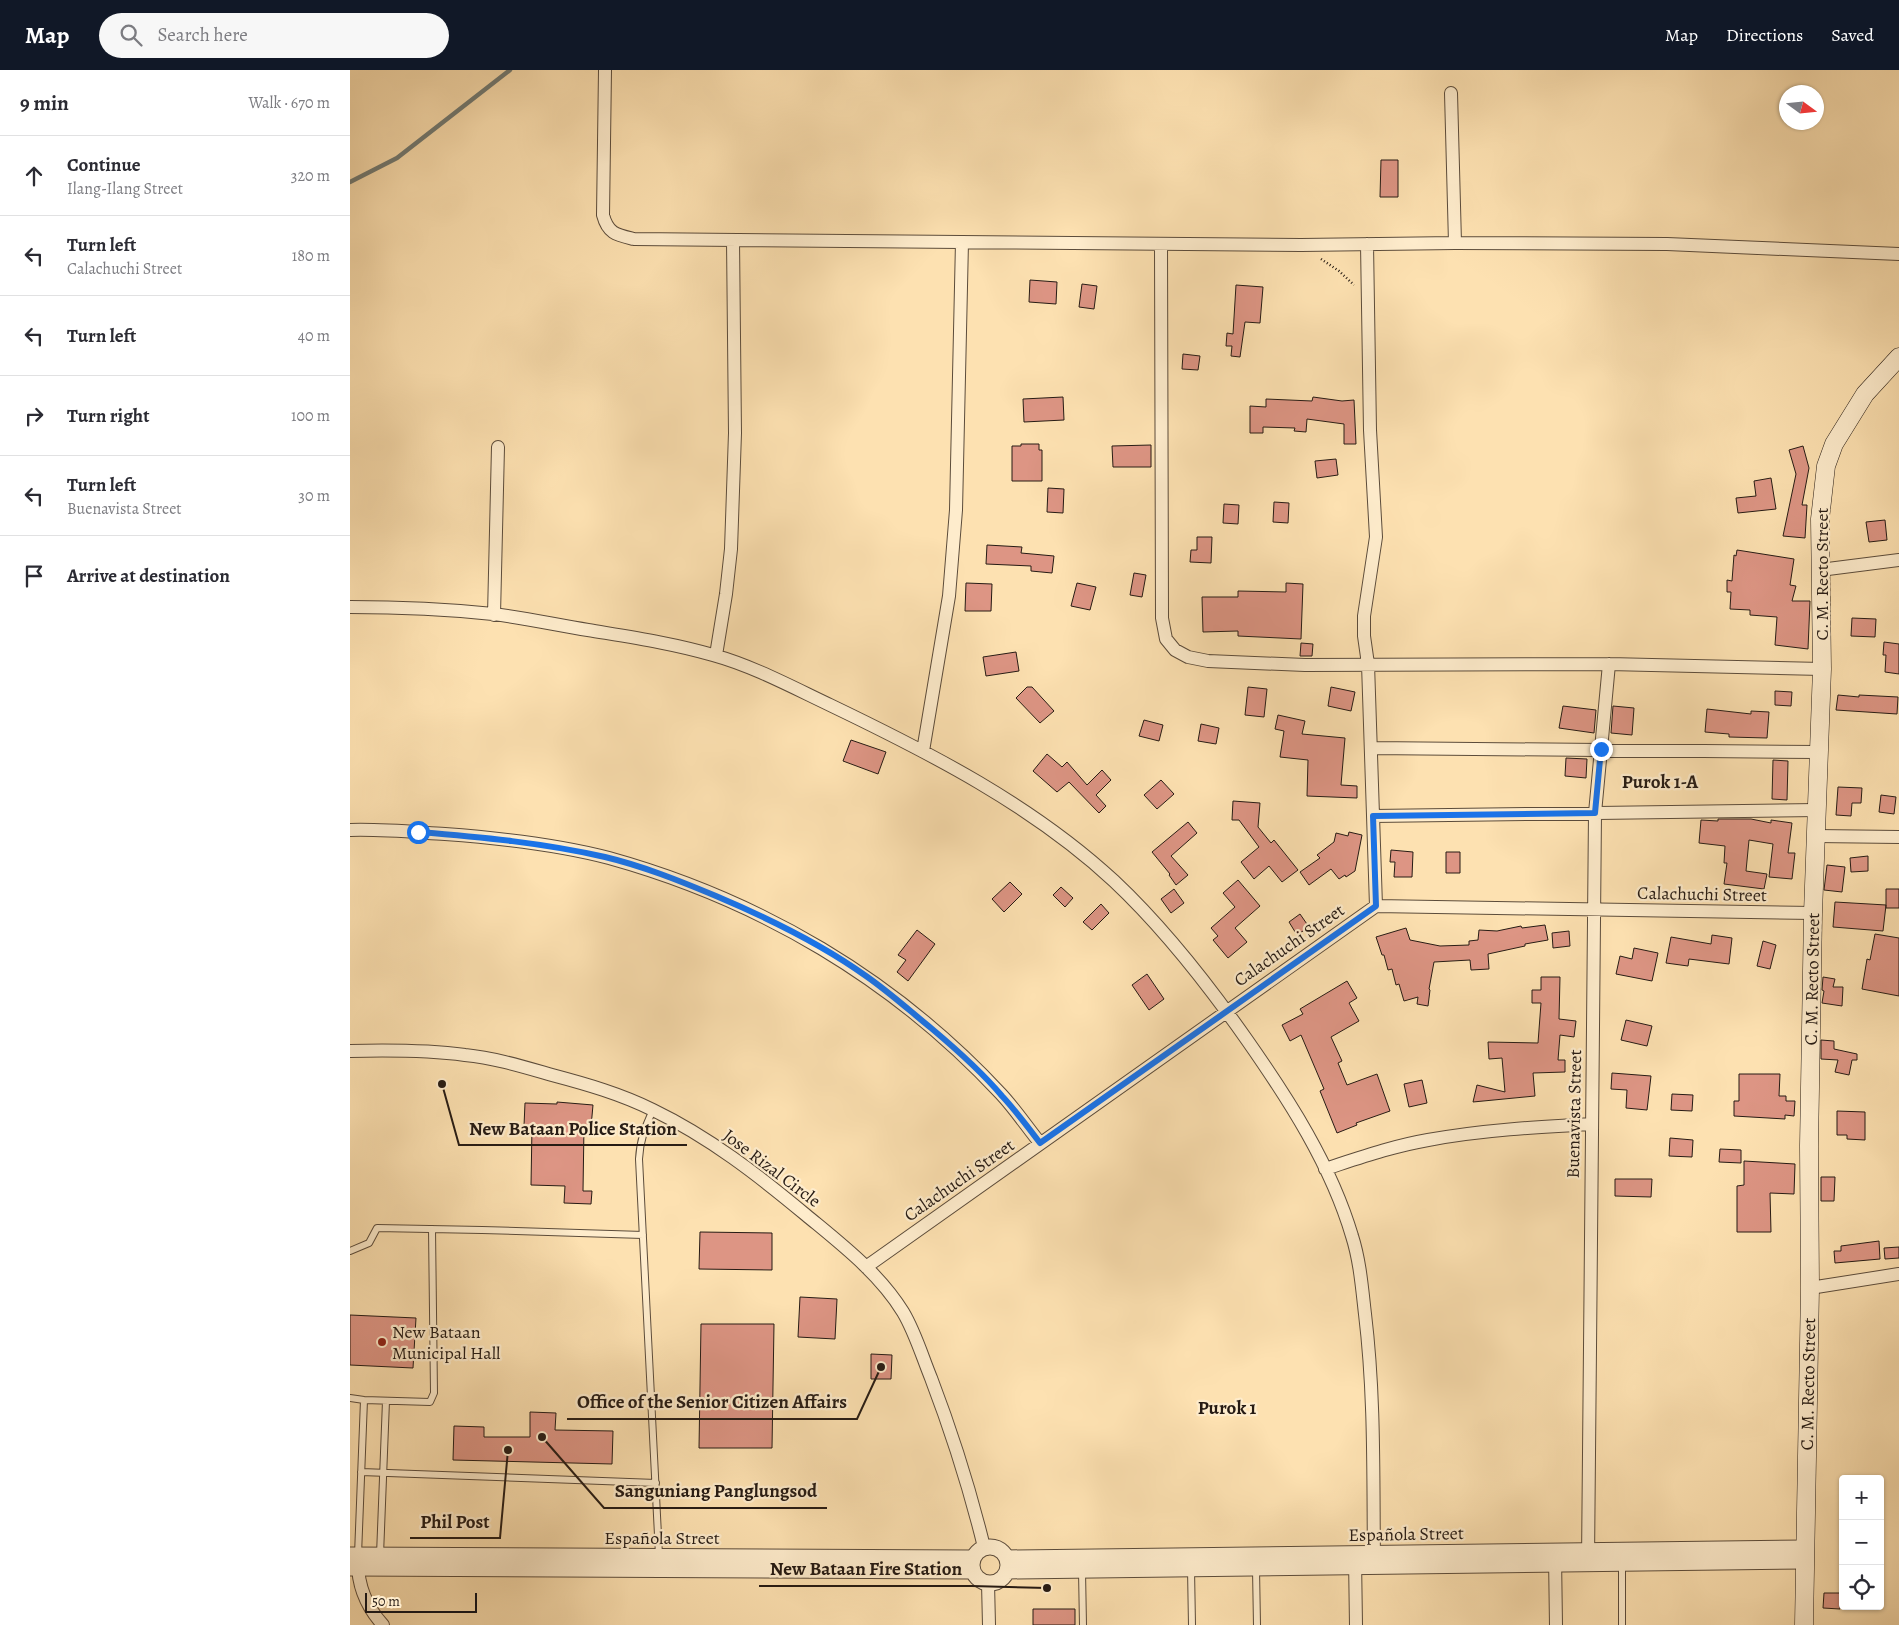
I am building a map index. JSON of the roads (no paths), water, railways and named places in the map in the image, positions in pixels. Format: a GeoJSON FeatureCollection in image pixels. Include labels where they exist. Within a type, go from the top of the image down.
{"type":"FeatureCollection","features":[{"type":"Feature","properties":{"kind":"main road","name":"C. M. Recto Street"},"geometry":{"type":"LineString","coordinates":[[1804,1625],[1810,1288],[1809,1146],[1813,913],[1822,670],[1820,519],[1826,466],[1834,444],[1866,394],[1899,357]]}},
{"type":"Feature","properties":{"kind":"street"},"geometry":{"type":"LineString","coordinates":[[605,70],[602,205],[605,223],[609,230],[616,234],[634,239],[1301,246],[1455,243],[1667,244],[1899,254]]}},
{"type":"Feature","properties":{"kind":"street"},"geometry":{"type":"LineString","coordinates":[[1451,92],[1455,243]]}},
{"type":"Feature","properties":{"kind":"street"},"geometry":{"type":"LineString","coordinates":[[716,655],[731,549],[735,433],[733,240]]}},
{"type":"Feature","properties":{"kind":"street"},"geometry":{"type":"LineString","coordinates":[[923,751],[949,596],[956,510],[962,242]]}},
{"type":"Feature","properties":{"kind":"street"},"geometry":{"type":"LineString","coordinates":[[1161,244],[1162,618],[1166,639],[1174,650],[1188,657],[1208,661],[1305,665],[1609,664],[1822,670]]}},
{"type":"Feature","properties":{"kind":"street"},"geometry":{"type":"LineString","coordinates":[[1367,244],[1370,430],[1376,538],[1364,616],[1364,636],[1368,664],[1376,906]]}},
{"type":"Feature","properties":{"kind":"street"},"geometry":{"type":"LineString","coordinates":[[494,614],[498,447]]}},
{"type":"Feature","properties":{"kind":"street"},"geometry":{"type":"LineString","coordinates":[[1820,570],[1899,560]]}},
{"type":"Feature","properties":{"kind":"street"},"geometry":{"type":"LineString","coordinates":[[350,607],[494,614],[642,639],[716,655],[779,681],[923,751],[1023,811],[1067,842],[1114,881],[1169,938],[1226,1011],[1266,1067],[1296,1115],[1326,1169],[1341,1203],[1353,1239],[1361,1281],[1371,1381],[1374,1560]]}},
{"type":"Feature","properties":{"kind":"street","name":"Buenavista Street"},"geometry":{"type":"LineString","coordinates":[[1588,1557],[1595,813],[1609,664]]}},
{"type":"Feature","properties":{"kind":"street"},"geometry":{"type":"LineString","coordinates":[[1370,748],[1819,752]]}},
{"type":"Feature","properties":{"kind":"street"},"geometry":{"type":"LineString","coordinates":[[1373,816],[1817,810]]}},
{"type":"Feature","properties":{"kind":"street"},"geometry":{"type":"LineString","coordinates":[[350,830],[466,835],[572,850],[608,858],[654,872],[757,914],[827,950],[867,976],[902,1004],[977,1069],[1002,1096],[1040,1143]]}},
{"type":"Feature","properties":{"kind":"street"},"geometry":{"type":"LineString","coordinates":[[1816,836],[1899,837]]}},
{"type":"Feature","properties":{"kind":"street","name":"Calachuchi Street"},"geometry":{"type":"LineString","coordinates":[[866,1267],[1376,906],[1813,913]]}},
{"type":"Feature","properties":{"kind":"street","name":"Jose Rizal Circle"},"geometry":{"type":"LineString","coordinates":[[350,1051],[392,1050],[467,1055],[516,1065],[582,1083],[653,1110],[698,1134],[732,1156],[768,1184],[866,1267],[888,1290],[904,1314],[918,1345],[956,1450],[977,1559]]}},
{"type":"Feature","properties":{"kind":"street"},"geometry":{"type":"LineString","coordinates":[[1326,1169],[1384,1150],[1427,1140],[1506,1128],[1592,1124]]}},
{"type":"Feature","properties":{"kind":"street"},"geometry":{"type":"LineString","coordinates":[[1810,1288],[1899,1274]]}},
{"type":"Feature","properties":{"kind":"street"},"geometry":{"type":"LineString","coordinates":[[995,1547],[1004,1553],[1007,1565],[1000,1580],[988,1583],[979,1579],[977,1559],[995,1547]]}},
{"type":"Feature","properties":{"kind":"street","name":"Española Street"},"geometry":{"type":"LineString","coordinates":[[1007,1565],[1805,1555]]}},
{"type":"Feature","properties":{"kind":"street"},"geometry":{"type":"LineString","coordinates":[[1555,1558],[1556,1625]]}},
{"type":"Feature","properties":{"kind":"street","name":"Española Street"},"geometry":{"type":"LineString","coordinates":[[354,1561],[659,1564],[977,1559]]}},
{"type":"Feature","properties":{"kind":"street"},"geometry":{"type":"LineString","coordinates":[[1355,1560],[1356,1625]]}},
{"type":"Feature","properties":{"kind":"street"},"geometry":{"type":"LineString","coordinates":[[354,1561],[362,1593],[368,1605],[383,1625]]}},
{"type":"Feature","properties":{"kind":"street","name":"Española Street"},"geometry":{"type":"LineString","coordinates":[[1007,1565],[1082,1571],[1191,1569],[1256,1561]]}},
{"type":"Feature","properties":{"kind":"street"},"geometry":{"type":"LineString","coordinates":[[988,1583],[989,1625]]}},
{"type":"Feature","properties":{"kind":"lane"},"geometry":{"type":"LineString","coordinates":[[653,1110],[643,1130],[639,1159],[659,1564]]}},
{"type":"Feature","properties":{"kind":"lane"},"geometry":{"type":"LineString","coordinates":[[350,1251],[369,1243],[377,1228],[643,1235]]}},
{"type":"Feature","properties":{"kind":"lane"},"geometry":{"type":"LineString","coordinates":[[350,1398],[430,1402],[434,1396],[432,1229]]}},
{"type":"Feature","properties":{"kind":"lane"},"geometry":{"type":"LineString","coordinates":[[354,1561],[364,1400]]}},
{"type":"Feature","properties":{"kind":"lane"},"geometry":{"type":"LineString","coordinates":[[380,1561],[386,1401]]}},
{"type":"Feature","properties":{"kind":"lane"},"geometry":{"type":"LineString","coordinates":[[361,1472],[656,1483]]}},
{"type":"Feature","properties":{"kind":"lane"},"geometry":{"type":"LineString","coordinates":[[1622,1625],[1623,1557]]}},
{"type":"Feature","properties":{"kind":"lane"},"geometry":{"type":"LineString","coordinates":[[1256,1561],[1257,1625]]}},
{"type":"Feature","properties":{"kind":"lane"},"geometry":{"type":"LineString","coordinates":[[1191,1569],[1192,1625]]}},
{"type":"Feature","properties":{"kind":"lane"},"geometry":{"type":"LineString","coordinates":[[1082,1571],[1083,1625]]}},
{"type":"Feature","properties":{"kind":"waterway"},"geometry":{"type":"LineString","coordinates":[[350,182],[397,158],[510,70]]}},
{"type":"Feature","properties":{"kind":"place","name":"New Bataan Police Station"},"geometry":{"type":"Point","coordinates":[442,1084]}},
{"type":"Feature","properties":{"kind":"place","name":"New Bataan Municipal Hall"},"geometry":{"type":"Point","coordinates":[382,1342]}},
{"type":"Feature","properties":{"kind":"place","name":"Office of the Senior Citizen Affairs"},"geometry":{"type":"Point","coordinates":[881,1367]}},
{"type":"Feature","properties":{"kind":"place","name":"Sanguniang Panglungsod"},"geometry":{"type":"Point","coordinates":[542,1437]}},
{"type":"Feature","properties":{"kind":"place","name":"Phil Post"},"geometry":{"type":"Point","coordinates":[508,1450]}},
{"type":"Feature","properties":{"kind":"place","name":"New Bataan Fire Station"},"geometry":{"type":"Point","coordinates":[1047,1588]}},
{"type":"Feature","properties":{"kind":"district","name":"Purok 1-A"},"geometry":{"type":"Point","coordinates":[1660,781]}},
{"type":"Feature","properties":{"kind":"district","name":"Purok 1"},"geometry":{"type":"Point","coordinates":[1227,1407]}}]}
